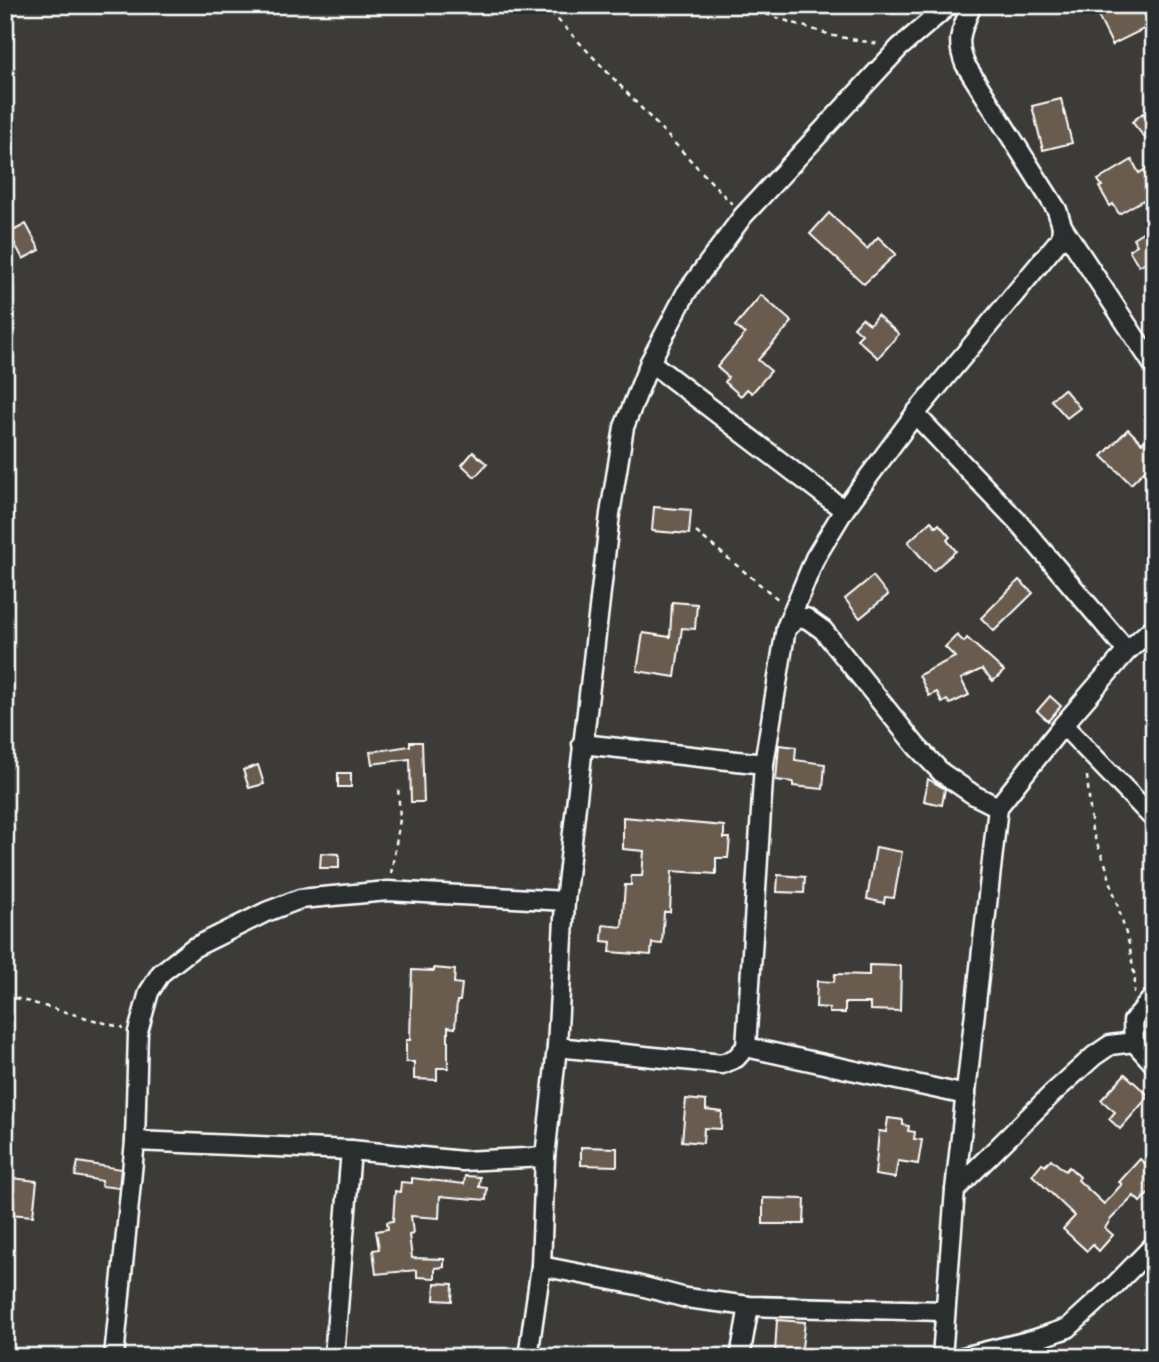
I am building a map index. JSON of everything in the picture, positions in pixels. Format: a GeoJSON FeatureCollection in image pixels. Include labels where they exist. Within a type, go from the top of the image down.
{"type":"FeatureCollection","features":[{"type":"Feature","properties":{"kind":"street"},"geometry":{"type":"LineString","coordinates":[[528,1357],[541,1266],[545,1157],[557,1047],[565,901],[582,744],[624,427],[650,362],[686,293],[743,216],[899,48],[949,5]]}},
{"type":"Feature","properties":{"kind":"street"},"geometry":{"type":"LineString","coordinates":[[972,5],[959,35],[959,49],[965,64],[1057,210],[1062,226],[1154,366]]}},
{"type":"Feature","properties":{"kind":"street"},"geometry":{"type":"LineString","coordinates":[[557,1047],[722,1064],[736,1058],[746,1048],[764,764],[789,620],[815,558],[844,510],[915,414],[1061,238],[1062,226]]}},
{"type":"Feature","properties":{"kind":"street"},"geometry":{"type":"LineString","coordinates":[[650,362],[844,510]]}},
{"type":"Feature","properties":{"kind":"street"},"geometry":{"type":"LineString","coordinates":[[915,414],[1017,521],[1127,651]]}},
{"type":"Feature","properties":{"kind":"street"},"geometry":{"type":"LineString","coordinates":[[789,620],[806,618],[823,630],[917,747],[942,773],[974,795],[998,807]]}},
{"type":"Feature","properties":{"kind":"street"},"geometry":{"type":"LineString","coordinates":[[942,1357],[955,1190],[998,807],[1063,725],[1127,651],[1154,627]]}},
{"type":"Feature","properties":{"kind":"street"},"geometry":{"type":"LineString","coordinates":[[1063,725],[1154,819]]}},
{"type":"Feature","properties":{"kind":"street"},"geometry":{"type":"LineString","coordinates":[[582,744],[764,764]]}},
{"type":"Feature","properties":{"kind":"street"},"geometry":{"type":"LineString","coordinates":[[114,1357],[135,1141],[138,1032],[149,992],[161,973],[193,948],[266,912],[300,899],[388,891],[565,901]]}},
{"type":"Feature","properties":{"kind":"street"},"geometry":{"type":"LineString","coordinates":[[1154,996],[1133,1021],[1134,1042],[1154,1064]]}},
{"type":"Feature","properties":{"kind":"street"},"geometry":{"type":"LineString","coordinates":[[955,1190],[1094,1056],[1110,1045],[1134,1042]]}},
{"type":"Feature","properties":{"kind":"street"},"geometry":{"type":"LineString","coordinates":[[746,1048],[965,1095]]}},
{"type":"Feature","properties":{"kind":"street"},"geometry":{"type":"LineString","coordinates":[[135,1141],[351,1150],[463,1161],[545,1157]]}},
{"type":"Feature","properties":{"kind":"street"},"geometry":{"type":"LineString","coordinates":[[334,1357],[351,1150]]}},
{"type":"Feature","properties":{"kind":"street"},"geometry":{"type":"LineString","coordinates":[[963,1357],[1068,1328],[1114,1287],[1154,1245]]}},
{"type":"Feature","properties":{"kind":"street"},"geometry":{"type":"LineString","coordinates":[[541,1266],[637,1285],[686,1298],[749,1306],[944,1311]]}},
{"type":"Feature","properties":{"kind":"street"},"geometry":{"type":"LineString","coordinates":[[740,1357],[749,1306]]}},
{"type":"Feature","properties":{"kind":"path"},"geometry":{"type":"LineString","coordinates":[[544,5],[743,216]]}},
{"type":"Feature","properties":{"kind":"path"},"geometry":{"type":"LineString","coordinates":[[737,5],[834,36],[899,48]]}},
{"type":"Feature","properties":{"kind":"path"},"geometry":{"type":"LineString","coordinates":[[5,193],[15,209]]}},
{"type":"Feature","properties":{"kind":"path"},"geometry":{"type":"LineString","coordinates":[[696,532],[789,620]]}},
{"type":"Feature","properties":{"kind":"path"},"geometry":{"type":"LineString","coordinates":[[1085,747],[1092,831],[1105,863],[1129,944],[1135,979],[1133,1021]]}},
{"type":"Feature","properties":{"kind":"path"},"geometry":{"type":"LineString","coordinates":[[388,891],[400,819],[398,786]]}},
{"type":"Feature","properties":{"kind":"path"},"geometry":{"type":"LineString","coordinates":[[5,1000],[15,998],[138,1032]]}},
{"type":"Feature","properties":{"kind":"building"},"geometry":{"type":"Polygon","coordinates":[[[1110,5],[1154,5],[1154,24],[1113,46],[1096,12],[1110,5]]]}},
{"type":"Feature","properties":{"kind":"building"},"geometry":{"type":"Polygon","coordinates":[[[1061,99],[1072,143],[1043,150],[1032,106],[1061,99]]]}},
{"type":"Feature","properties":{"kind":"building"},"geometry":{"type":"Polygon","coordinates":[[[1143,113],[1154,126],[1154,149],[1132,122],[1143,113]]]}},
{"type":"Feature","properties":{"kind":"building"},"geometry":{"type":"Polygon","coordinates":[[[1132,160],[1139,173],[1154,164],[1154,218],[1143,200],[1119,214],[1113,204],[1110,206],[1099,187],[1102,186],[1098,180],[1132,160]]]}},
{"type":"Feature","properties":{"kind":"building"},"geometry":{"type":"Polygon","coordinates":[[[829,213],[867,249],[878,237],[896,254],[864,284],[810,234],[829,213]]]}},
{"type":"Feature","properties":{"kind":"building"},"geometry":{"type":"Polygon","coordinates":[[[26,224],[40,250],[23,259],[9,233],[26,224]]]}},
{"type":"Feature","properties":{"kind":"building"},"geometry":{"type":"Polygon","coordinates":[[[1154,225],[1154,257],[1139,266],[1129,250],[1137,245],[1133,238],[1154,225]]]}},
{"type":"Feature","properties":{"kind":"building"},"geometry":{"type":"Polygon","coordinates":[[[761,295],[792,322],[758,360],[771,371],[752,393],[747,389],[741,396],[725,382],[728,377],[717,367],[745,334],[735,326],[761,295]]]}},
{"type":"Feature","properties":{"kind":"building"},"geometry":{"type":"Polygon","coordinates":[[[877,315],[899,334],[878,358],[857,339],[862,334],[854,327],[862,318],[870,324],[877,315]]]}},
{"type":"Feature","properties":{"kind":"building"},"geometry":{"type":"Polygon","coordinates":[[[1064,389],[1080,408],[1067,418],[1051,400],[1064,389]]]}},
{"type":"Feature","properties":{"kind":"building"},"geometry":{"type":"Polygon","coordinates":[[[1128,429],[1142,443],[1147,438],[1154,444],[1154,461],[1131,484],[1102,456],[1128,429]]]}},
{"type":"Feature","properties":{"kind":"building"},"geometry":{"type":"Polygon","coordinates":[[[473,452],[487,464],[475,477],[462,465],[473,452]]]}},
{"type":"Feature","properties":{"kind":"building"},"geometry":{"type":"Polygon","coordinates":[[[654,507],[691,510],[689,534],[652,531],[654,507]]]}},
{"type":"Feature","properties":{"kind":"building"},"geometry":{"type":"Polygon","coordinates":[[[931,521],[936,527],[939,524],[950,537],[947,540],[956,551],[933,571],[908,542],[931,521]]]}},
{"type":"Feature","properties":{"kind":"building"},"geometry":{"type":"Polygon","coordinates":[[[873,576],[888,595],[860,618],[845,599],[873,576]]]}},
{"type":"Feature","properties":{"kind":"building"},"geometry":{"type":"Polygon","coordinates":[[[1019,580],[1033,593],[994,631],[981,618],[1019,580]]]}},
{"type":"Feature","properties":{"kind":"building"},"geometry":{"type":"Polygon","coordinates":[[[672,602],[697,604],[695,629],[682,628],[675,677],[637,671],[643,633],[670,637],[672,602]]]}},
{"type":"Feature","properties":{"kind":"building"},"geometry":{"type":"Polygon","coordinates":[[[957,635],[964,642],[967,638],[1004,671],[993,681],[982,669],[961,679],[969,695],[950,704],[947,700],[942,703],[937,692],[929,696],[919,675],[955,657],[945,647],[957,635]]]}},
{"type":"Feature","properties":{"kind":"building"},"geometry":{"type":"Polygon","coordinates":[[[1050,696],[1061,706],[1048,721],[1037,711],[1050,696]]]}},
{"type":"Feature","properties":{"kind":"building"},"geometry":{"type":"Polygon","coordinates":[[[410,742],[422,742],[424,802],[411,802],[410,759],[372,764],[370,752],[410,746],[410,742]]]}},
{"type":"Feature","properties":{"kind":"building"},"geometry":{"type":"Polygon","coordinates":[[[779,745],[796,747],[795,760],[825,764],[823,789],[793,786],[793,782],[776,780],[779,745]]]}},
{"type":"Feature","properties":{"kind":"building"},"geometry":{"type":"Polygon","coordinates":[[[258,765],[264,784],[249,788],[243,770],[258,765]]]}},
{"type":"Feature","properties":{"kind":"building"},"geometry":{"type":"Polygon","coordinates":[[[338,773],[351,773],[351,787],[338,787],[338,773]]]}},
{"type":"Feature","properties":{"kind":"building"},"geometry":{"type":"Polygon","coordinates":[[[928,779],[945,789],[942,805],[924,801],[928,779]]]}},
{"type":"Feature","properties":{"kind":"building"},"geometry":{"type":"Polygon","coordinates":[[[623,817],[724,826],[724,838],[730,838],[728,858],[716,858],[716,874],[672,871],[670,912],[664,912],[662,944],[652,943],[651,955],[610,952],[611,942],[602,941],[603,925],[622,927],[625,885],[631,885],[631,876],[642,876],[644,851],[623,849],[623,817]]]}},
{"type":"Feature","properties":{"kind":"building"},"geometry":{"type":"Polygon","coordinates":[[[876,847],[902,852],[894,898],[885,897],[884,903],[867,899],[876,847]]]}},
{"type":"Feature","properties":{"kind":"building"},"geometry":{"type":"Polygon","coordinates":[[[321,853],[339,854],[339,868],[320,868],[321,853]]]}},
{"type":"Feature","properties":{"kind":"building"},"geometry":{"type":"Polygon","coordinates":[[[778,875],[805,877],[804,893],[777,892],[778,875]]]}},
{"type":"Feature","properties":{"kind":"building"},"geometry":{"type":"Polygon","coordinates":[[[869,965],[901,966],[900,1011],[870,1010],[870,1003],[845,1003],[845,1013],[829,1013],[829,1008],[816,1007],[817,981],[834,982],[835,974],[869,975],[869,965]]]}},
{"type":"Feature","properties":{"kind":"building"},"geometry":{"type":"Polygon","coordinates":[[[434,968],[455,970],[454,983],[462,984],[460,1001],[457,1001],[455,1028],[448,1027],[448,1068],[437,1068],[437,1080],[414,1079],[414,1062],[406,1062],[406,1040],[410,1040],[412,970],[434,971],[434,968]]]}},
{"type":"Feature","properties":{"kind":"building"},"geometry":{"type":"Polygon","coordinates":[[[1125,1074],[1149,1096],[1120,1129],[1109,1119],[1115,1112],[1101,1100],[1125,1074]]]}},
{"type":"Feature","properties":{"kind":"building"},"geometry":{"type":"Polygon","coordinates":[[[686,1099],[706,1101],[706,1110],[722,1112],[721,1129],[704,1128],[703,1143],[682,1141],[686,1099]]]}},
{"type":"Feature","properties":{"kind":"building"},"geometry":{"type":"Polygon","coordinates":[[[888,1118],[903,1120],[903,1125],[909,1126],[908,1131],[915,1132],[914,1139],[922,1140],[918,1164],[898,1161],[895,1178],[875,1175],[879,1131],[886,1132],[888,1118]]]}},
{"type":"Feature","properties":{"kind":"building"},"geometry":{"type":"Polygon","coordinates":[[[581,1147],[617,1148],[617,1166],[581,1165],[581,1147]]]}},
{"type":"Feature","properties":{"kind":"building"},"geometry":{"type":"Polygon","coordinates":[[[1051,1159],[1065,1171],[1069,1167],[1080,1177],[1078,1180],[1104,1204],[1140,1159],[1154,1172],[1154,1182],[1149,1187],[1152,1190],[1140,1202],[1134,1196],[1111,1219],[1105,1228],[1113,1235],[1099,1251],[1093,1245],[1087,1251],[1063,1229],[1075,1216],[1032,1175],[1042,1163],[1045,1166],[1051,1159]]]}},
{"type":"Feature","properties":{"kind":"building"},"geometry":{"type":"Polygon","coordinates":[[[78,1162],[121,1169],[119,1188],[101,1186],[102,1181],[75,1176],[78,1162]]]}},
{"type":"Feature","properties":{"kind":"building"},"geometry":{"type":"Polygon","coordinates":[[[465,1176],[480,1177],[479,1187],[487,1188],[486,1200],[440,1196],[439,1218],[411,1216],[413,1234],[409,1235],[412,1258],[444,1259],[444,1267],[435,1268],[435,1278],[417,1277],[417,1270],[376,1274],[373,1250],[379,1249],[376,1231],[388,1229],[387,1222],[393,1221],[395,1191],[400,1192],[401,1182],[412,1183],[412,1178],[464,1184],[465,1176]]]}},
{"type":"Feature","properties":{"kind":"building"},"geometry":{"type":"Polygon","coordinates":[[[12,1178],[37,1181],[33,1216],[9,1214],[12,1178]]]}},
{"type":"Feature","properties":{"kind":"building"},"geometry":{"type":"Polygon","coordinates":[[[763,1198],[805,1199],[804,1224],[763,1224],[763,1198]]]}},
{"type":"Feature","properties":{"kind":"building"},"geometry":{"type":"Polygon","coordinates":[[[435,1283],[453,1284],[452,1301],[434,1300],[435,1283]]]}},
{"type":"Feature","properties":{"kind":"building"},"geometry":{"type":"Polygon","coordinates":[[[777,1320],[805,1322],[801,1356],[775,1353],[777,1320]]]}}]}
